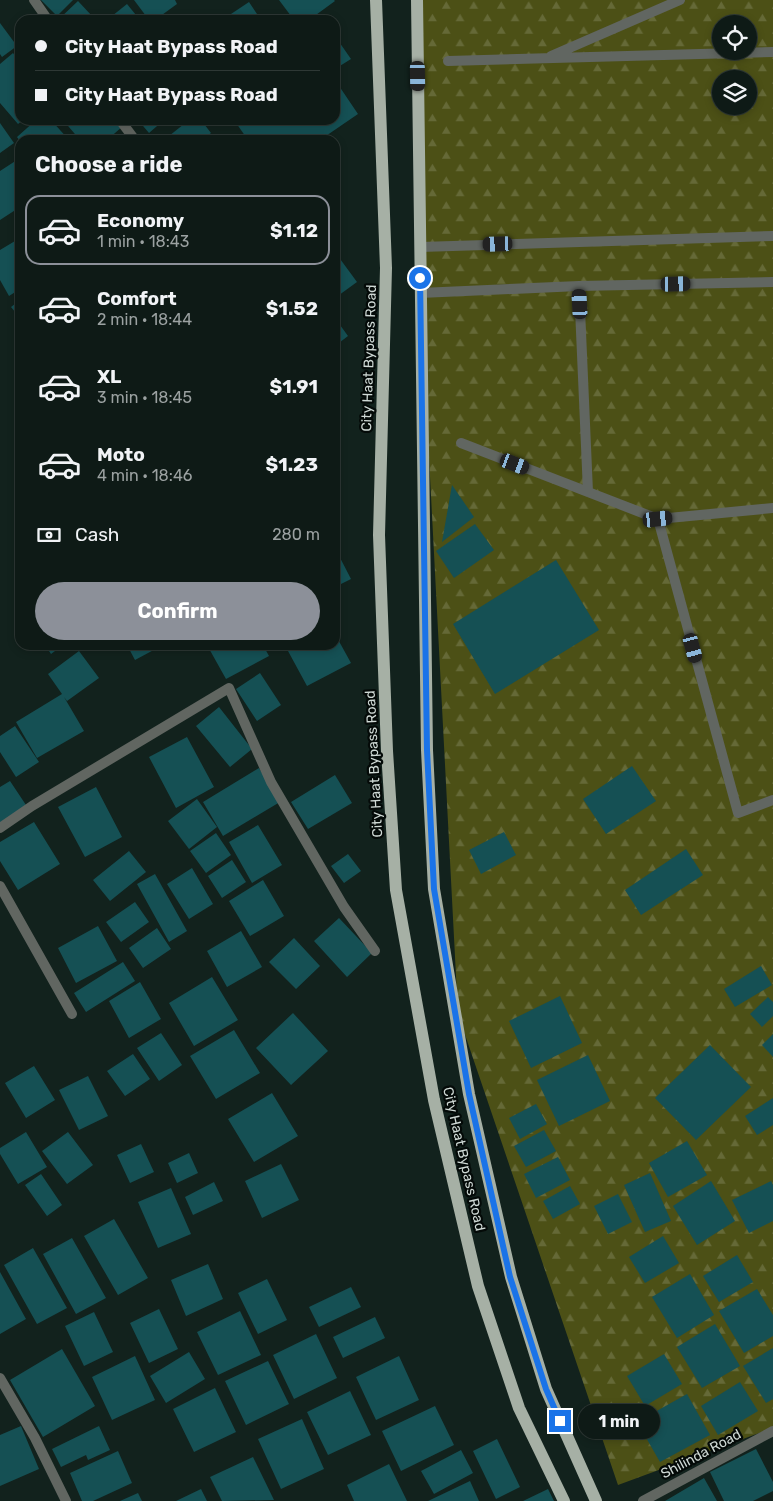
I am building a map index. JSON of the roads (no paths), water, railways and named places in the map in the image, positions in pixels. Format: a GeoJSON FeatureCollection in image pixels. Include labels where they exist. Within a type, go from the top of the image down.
{"type":"FeatureCollection","features":[{"type":"Feature","properties":{"kind":"main road","name":"City Haat Bypass Road"},"geometry":{"type":"LineString","coordinates":[[376,0],[386,268],[379,535],[387,751],[396,890],[434,1100],[478,1286],[519,1408],[564,1501]]}},
{"type":"Feature","properties":{"kind":"main road","name":"City Haat Bypass Road"},"geometry":{"type":"LineString","coordinates":[[417,0],[427,750],[434,889],[469,1094],[510,1277],[546,1389],[596,1501]]}},
{"type":"Feature","properties":{"kind":"street"},"geometry":{"type":"LineString","coordinates":[[34,0],[44,15]]}},
{"type":"Feature","properties":{"kind":"street"},"geometry":{"type":"LineString","coordinates":[[545,58],[680,0]]}},
{"type":"Feature","properties":{"kind":"street"},"geometry":{"type":"LineString","coordinates":[[448,62],[773,52]]}},
{"type":"Feature","properties":{"kind":"street"},"geometry":{"type":"LineString","coordinates":[[420,247],[773,236]]}},
{"type":"Feature","properties":{"kind":"street"},"geometry":{"type":"LineString","coordinates":[[420,293],[579,286],[773,282]]}},
{"type":"Feature","properties":{"kind":"street"},"geometry":{"type":"LineString","coordinates":[[579,286],[588,492]]}},
{"type":"Feature","properties":{"kind":"street"},"geometry":{"type":"LineString","coordinates":[[461,443],[658,519],[773,508]]}},
{"type":"Feature","properties":{"kind":"street"},"geometry":{"type":"LineString","coordinates":[[658,519],[738,813],[773,800]]}},
{"type":"Feature","properties":{"kind":"street"},"geometry":{"type":"LineString","coordinates":[[0,828],[32,806],[228,688],[272,782],[344,907],[375,951]]}},
{"type":"Feature","properties":{"kind":"street"},"geometry":{"type":"LineString","coordinates":[[0,886],[72,1014]]}},
{"type":"Feature","properties":{"kind":"street"},"geometry":{"type":"LineString","coordinates":[[0,1378],[35,1438],[66,1501]]}},
{"type":"Feature","properties":{"kind":"street","name":"Shilinda Road"},"geometry":{"type":"LineString","coordinates":[[643,1501],[773,1430]]}}]}
